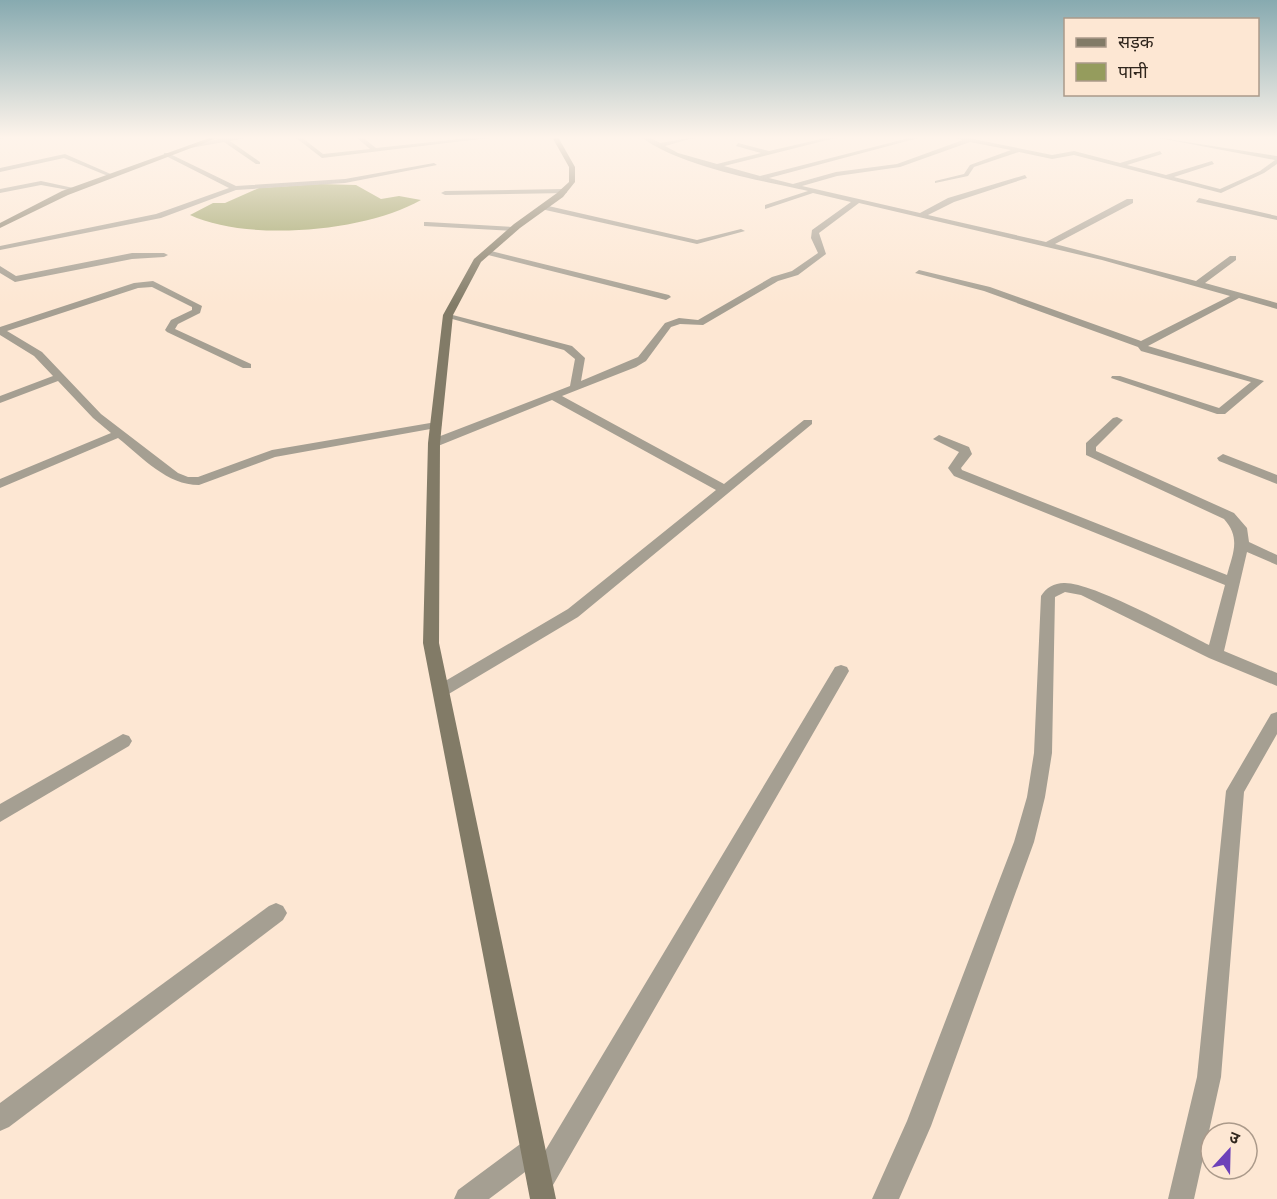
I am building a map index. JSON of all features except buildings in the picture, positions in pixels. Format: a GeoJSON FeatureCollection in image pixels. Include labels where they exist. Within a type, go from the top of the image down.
{"type":"FeatureCollection","features":[{"type":"Feature","properties":{"kind":"street"},"geometry":{"type":"LineString","coordinates":[[0,226],[66,193]]}},
{"type":"Feature","properties":{"kind":"street"},"geometry":{"type":"LineString","coordinates":[[0,248],[158,216],[221,193]]}},
{"type":"Feature","properties":{"kind":"street"},"geometry":{"type":"LineString","coordinates":[[446,193],[452,193]]}},
{"type":"Feature","properties":{"kind":"street"},"geometry":{"type":"LineString","coordinates":[[542,1191],[532,1151],[431,643],[434,443],[448,315],[477,261],[514,229],[563,193]]}},
{"type":"Feature","properties":{"kind":"street"},"geometry":{"type":"LineString","coordinates":[[768,207],[809,193]]}},
{"type":"Feature","properties":{"kind":"street"},"geometry":{"type":"LineString","coordinates":[[816,193],[1047,245],[1277,306]]}},
{"type":"Feature","properties":{"kind":"street"},"geometry":{"type":"LineString","coordinates":[[920,216],[951,200],[974,193]]}},
{"type":"Feature","properties":{"kind":"street"},"geometry":{"type":"LineString","coordinates":[[1216,193],[1195,202],[1277,218]]}},
{"type":"Feature","properties":{"kind":"street"},"geometry":{"type":"LineString","coordinates":[[1047,245],[1130,201]]}},
{"type":"Feature","properties":{"kind":"street"},"geometry":{"type":"LineString","coordinates":[[434,443],[642,359],[668,325],[673,322],[700,323],[775,279],[795,273],[820,256],[822,251],[815,238],[815,232],[830,222],[837,213],[856,202]]}},
{"type":"Feature","properties":{"kind":"street"},"geometry":{"type":"LineString","coordinates":[[544,207],[697,242],[741,231]]}},
{"type":"Feature","properties":{"kind":"street"},"geometry":{"type":"LineString","coordinates":[[427,224],[514,229]]}},
{"type":"Feature","properties":{"kind":"street"},"geometry":{"type":"LineString","coordinates":[[487,252],[666,297]]}},
{"type":"Feature","properties":{"kind":"street"},"geometry":{"type":"LineString","coordinates":[[0,269],[15,279],[132,256],[164,255]]}},
{"type":"Feature","properties":{"kind":"street"},"geometry":{"type":"LineString","coordinates":[[1198,284],[1233,258]]}},
{"type":"Feature","properties":{"kind":"street"},"geometry":{"type":"LineString","coordinates":[[919,273],[987,289],[1142,345],[1145,349],[1259,381],[1221,412],[1116,378]]}},
{"type":"Feature","properties":{"kind":"street"},"geometry":{"type":"LineString","coordinates":[[1,332],[137,285],[153,284],[197,306],[197,310],[174,322],[170,330],[247,366]]}},
{"type":"Feature","properties":{"kind":"street"},"geometry":{"type":"LineString","coordinates":[[1142,345],[1238,295]]}},
{"type":"Feature","properties":{"kind":"street"},"geometry":{"type":"LineString","coordinates":[[448,315],[568,348],[580,358],[575,387]]}},
{"type":"Feature","properties":{"kind":"street"},"geometry":{"type":"LineString","coordinates":[[1,332],[38,354],[97,416],[174,476],[186,481],[220,475],[272,454],[436,425]]}},
{"type":"Feature","properties":{"kind":"street"},"geometry":{"type":"LineString","coordinates":[[0,400],[59,377]]}},
{"type":"Feature","properties":{"kind":"street"},"geometry":{"type":"LineString","coordinates":[[553,396],[725,490]]}},
{"type":"Feature","properties":{"kind":"street"},"geometry":{"type":"LineString","coordinates":[[1117,420],[1090,446],[1090,452],[1229,516],[1238,523],[1242,544],[1215,654]]}},
{"type":"Feature","properties":{"kind":"street"},"geometry":{"type":"LineString","coordinates":[[441,691],[573,613],[808,422]]}},
{"type":"Feature","properties":{"kind":"street"},"geometry":{"type":"LineString","coordinates":[[0,484],[119,434]]}},
{"type":"Feature","properties":{"kind":"street"},"geometry":{"type":"LineString","coordinates":[[939,439],[965,450],[966,454],[954,468],[958,473],[1233,583]]}},
{"type":"Feature","properties":{"kind":"street"},"geometry":{"type":"LineString","coordinates":[[1222,458],[1277,480]]}},
{"type":"Feature","properties":{"kind":"street"},"geometry":{"type":"LineString","coordinates":[[1242,544],[1277,560]]}},
{"type":"Feature","properties":{"kind":"street"},"geometry":{"type":"LineString","coordinates":[[885,1199],[918,1126],[1024,842],[1043,753],[1048,596],[1053,589],[1068,587],[1086,592],[1215,654],[1276,679]]}},
{"type":"Feature","properties":{"kind":"street"},"geometry":{"type":"LineString","coordinates":[[542,1191],[841,671]]}},
{"type":"Feature","properties":{"kind":"street"},"geometry":{"type":"LineString","coordinates":[[1181,1199],[1209,1077],[1235,791],[1277,719]]}},
{"type":"Feature","properties":{"kind":"street"},"geometry":{"type":"LineString","coordinates":[[0,814],[123,741]]}},
{"type":"Feature","properties":{"kind":"street"},"geometry":{"type":"LineString","coordinates":[[0,1118],[276,913]]}},
{"type":"Feature","properties":{"kind":"street"},"geometry":{"type":"LineString","coordinates":[[467,1199],[532,1151]]}},
{"type":"Feature","properties":{"kind":"water"},"geometry":{"type":"Polygon","coordinates":[[[248,193],[370,193],[381,199],[399,196],[421,200],[369,220],[306,230],[243,229],[190,215],[213,203],[225,203],[248,193]]]}}]}
